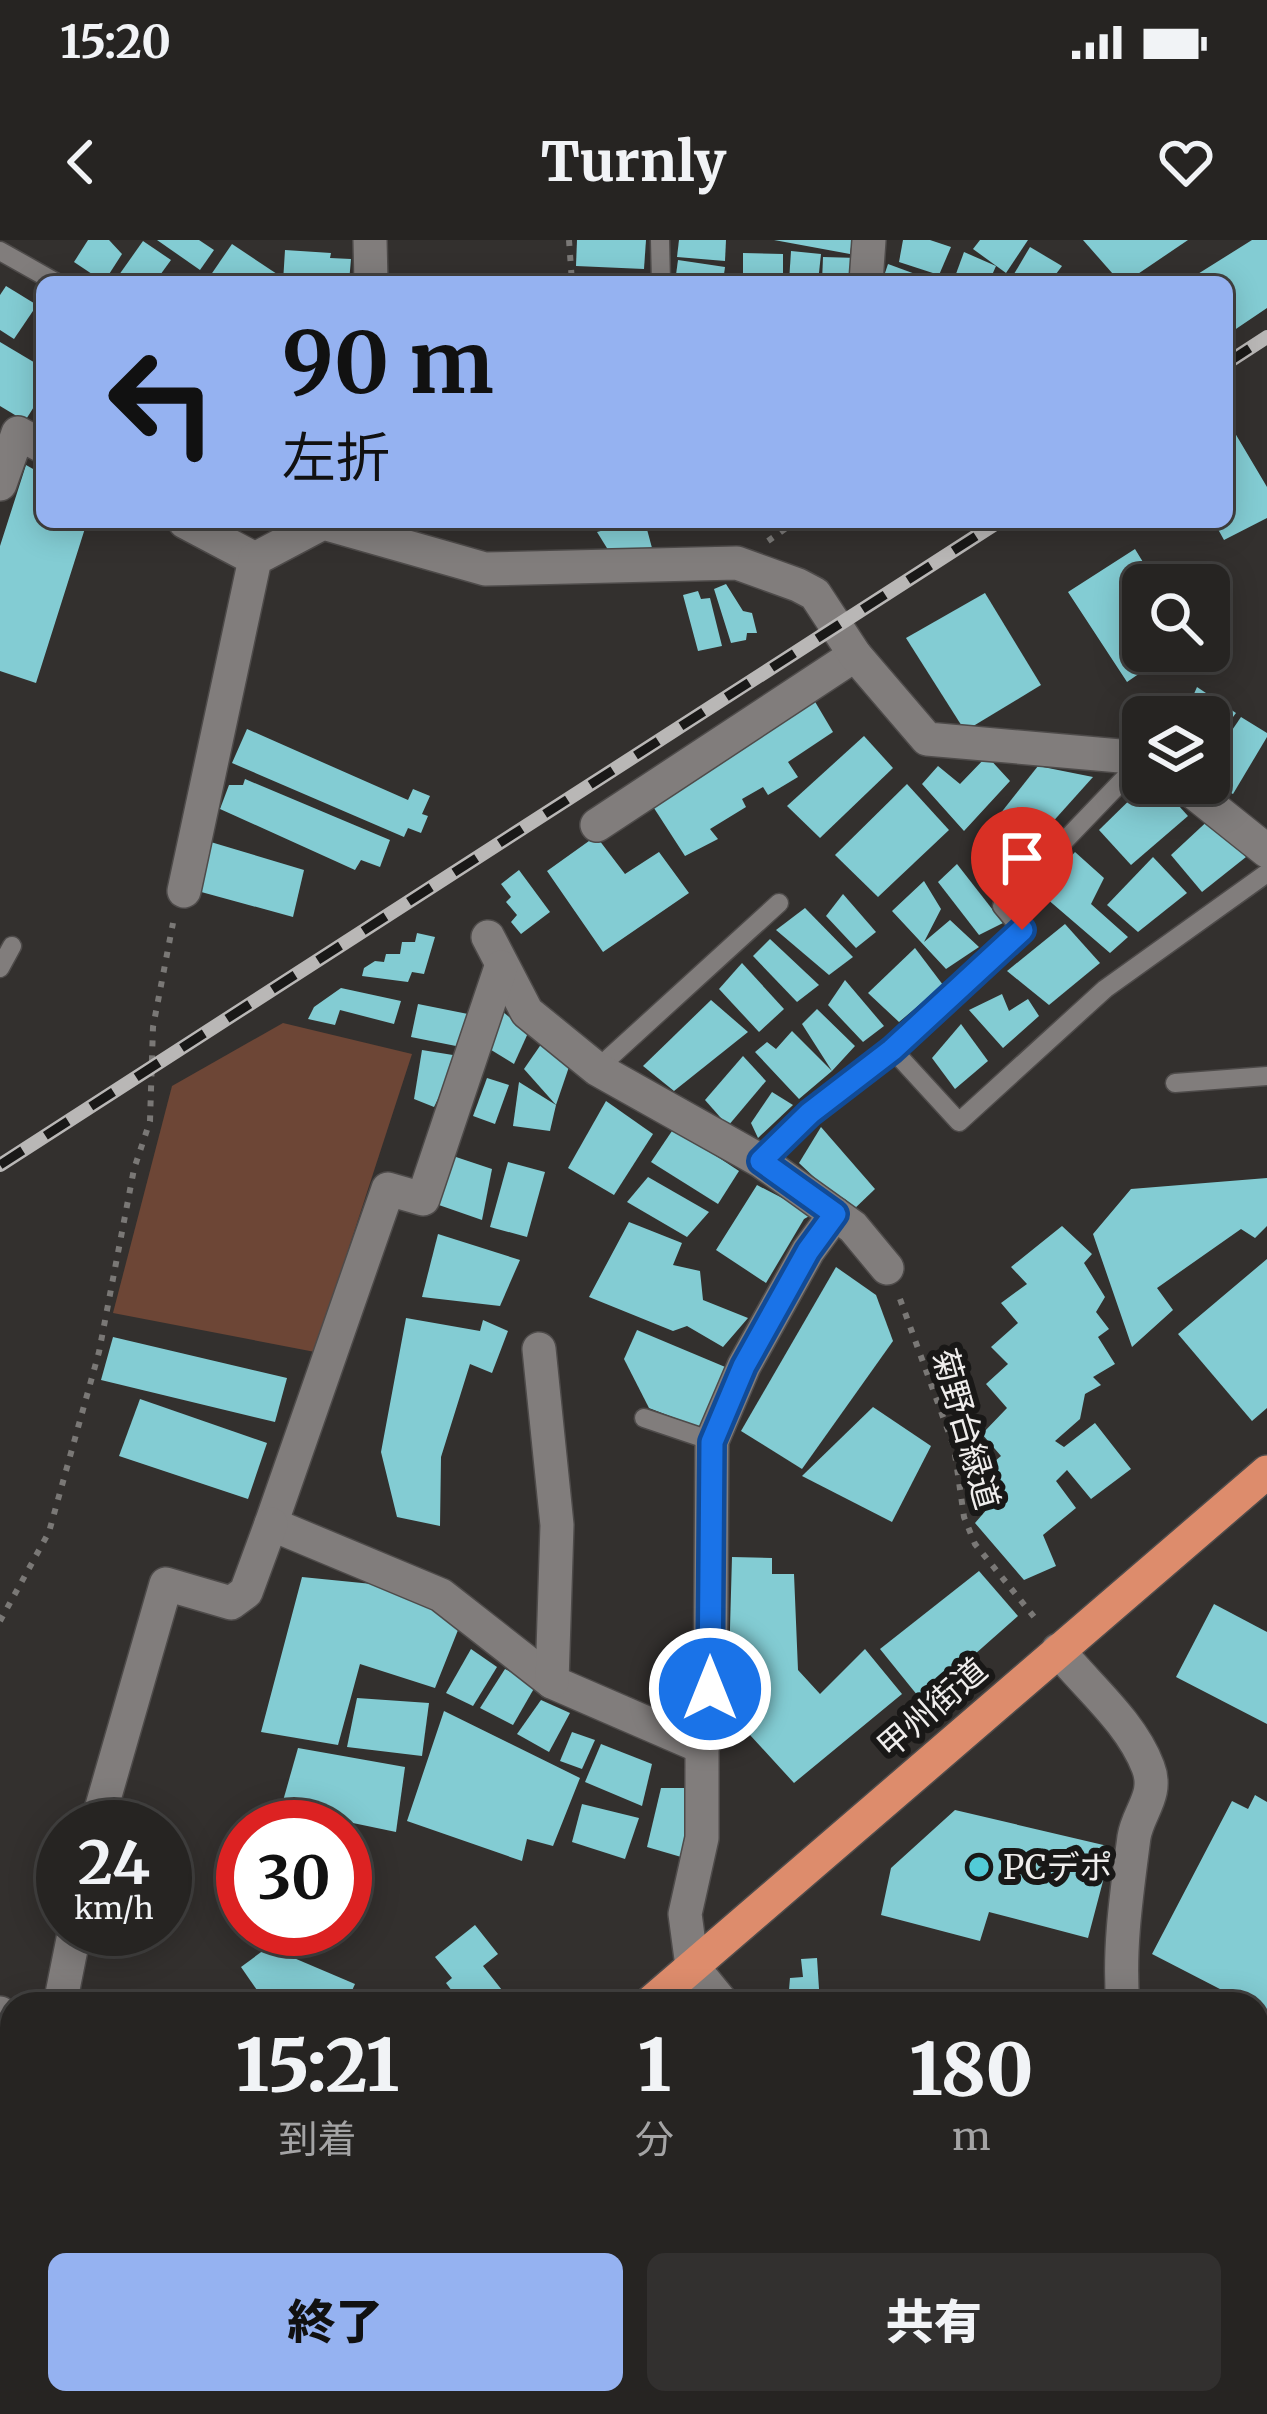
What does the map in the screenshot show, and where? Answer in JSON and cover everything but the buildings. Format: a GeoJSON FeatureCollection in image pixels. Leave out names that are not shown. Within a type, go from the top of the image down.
{"type":"FeatureCollection","features":[{"type":"Feature","properties":{"kind":"highway","name":"甲州街道"},"geometry":{"type":"LineString","coordinates":[[663,1992],[1267,1472]]}},
{"type":"Feature","properties":{"kind":"street"},"geometry":{"type":"LineString","coordinates":[[370,240],[371,276]]}},
{"type":"Feature","properties":{"kind":"street"},"geometry":{"type":"LineString","coordinates":[[866,276],[869,240]]}},
{"type":"Feature","properties":{"kind":"street"},"geometry":{"type":"LineString","coordinates":[[0,484],[20,435]]}},
{"type":"Feature","properties":{"kind":"street"},"geometry":{"type":"LineString","coordinates":[[196,528],[255,559]]}},
{"type":"Feature","properties":{"kind":"street"},"geometry":{"type":"LineString","coordinates":[[184,891],[255,559],[312,528]]}},
{"type":"Feature","properties":{"kind":"street"},"geometry":{"type":"LineString","coordinates":[[344,528],[485,569],[737,563],[815,594],[855,655],[927,740],[1122,756]]}},
{"type":"Feature","properties":{"kind":"street"},"geometry":{"type":"LineString","coordinates":[[597,825],[855,655]]}},
{"type":"Feature","properties":{"kind":"street"},"geometry":{"type":"LineString","coordinates":[[1208,804],[1267,851]]}},
{"type":"Feature","properties":{"kind":"street"},"geometry":{"type":"LineString","coordinates":[[103,1800],[166,1583],[231,1603],[246,1592],[388,1189],[422,1198],[495,952],[527,1012],[597,1070],[761,1161],[853,1227],[887,1268]]}},
{"type":"Feature","properties":{"kind":"street"},"geometry":{"type":"LineString","coordinates":[[713,1992],[692,1966],[685,1913],[702,1838],[702,1747],[710,1730],[712,1442],[744,1366],[808,1251],[835,1214]]}},
{"type":"Feature","properties":{"kind":"street"},"geometry":{"type":"LineString","coordinates":[[539,1349],[556,1525],[552,1682]]}},
{"type":"Feature","properties":{"kind":"street"},"geometry":{"type":"LineString","coordinates":[[271,1524],[441,1594],[552,1682],[702,1747]]}},
{"type":"Feature","properties":{"kind":"street"},"geometry":{"type":"LineString","coordinates":[[1058,1650],[1124,1725],[1148,1767],[1153,1790],[1135,1831],[1123,1992]]}},
{"type":"Feature","properties":{"kind":"street"},"geometry":{"type":"LineString","coordinates":[[62,1992],[70,1956]]}},
{"type":"Feature","properties":{"kind":"lane"},"geometry":{"type":"LineString","coordinates":[[660,240],[661,276]]}},
{"type":"Feature","properties":{"kind":"lane"},"geometry":{"type":"LineString","coordinates":[[0,250],[45,276]]}},
{"type":"Feature","properties":{"kind":"lane"},"geometry":{"type":"LineString","coordinates":[[761,1161],[810,1113],[892,1050],[1022,930],[1002,905],[1122,780]]}},
{"type":"Feature","properties":{"kind":"lane"},"geometry":{"type":"LineString","coordinates":[[892,1050],[959,1122],[1105,989],[1267,873]]}},
{"type":"Feature","properties":{"kind":"lane"},"geometry":{"type":"LineString","coordinates":[[597,1070],[779,903]]}},
{"type":"Feature","properties":{"kind":"lane"},"geometry":{"type":"LineString","coordinates":[[0,968],[13,946]]}},
{"type":"Feature","properties":{"kind":"lane"},"geometry":{"type":"LineString","coordinates":[[1175,1082],[1267,1076]]}},
{"type":"Feature","properties":{"kind":"lane"},"geometry":{"type":"LineString","coordinates":[[644,1418],[712,1442]]}},
{"type":"Feature","properties":{"kind":"path"},"geometry":{"type":"LineString","coordinates":[[569,240],[572,276]]}},
{"type":"Feature","properties":{"kind":"path"},"geometry":{"type":"LineString","coordinates":[[0,1621],[49,1532],[99,1352],[134,1169],[150,1121],[153,1027],[166,940],[184,891]]}},
{"type":"Feature","properties":{"kind":"path","name":"菊野台緑道"},"geometry":{"type":"LineString","coordinates":[[887,1268],[954,1447],[964,1517],[975,1544],[1058,1650]]}},
{"type":"Feature","properties":{"kind":"shaded area"},"geometry":{"type":"Polygon","coordinates":[[[283,1023],[412,1054],[315,1352],[113,1313],[172,1086],[283,1023]]]}},
{"type":"Feature","properties":{"kind":"railway"},"geometry":{"type":"LineString","coordinates":[[1233,359],[1267,337]]}},
{"type":"Feature","properties":{"kind":"railway"},"geometry":{"type":"LineString","coordinates":[[0,1165],[989,528]]}},
{"type":"Feature","properties":{"kind":"place","name":"PCデポ"},"geometry":{"type":"Point","coordinates":[979,1867]}},
{"type":"Feature","properties":{"kind":"route"},"geometry":{"type":"LineString","coordinates":[[710,1689],[712,1442],[744,1366],[808,1251],[835,1214],[761,1161],[810,1113],[892,1050],[1022,930]]}}]}
